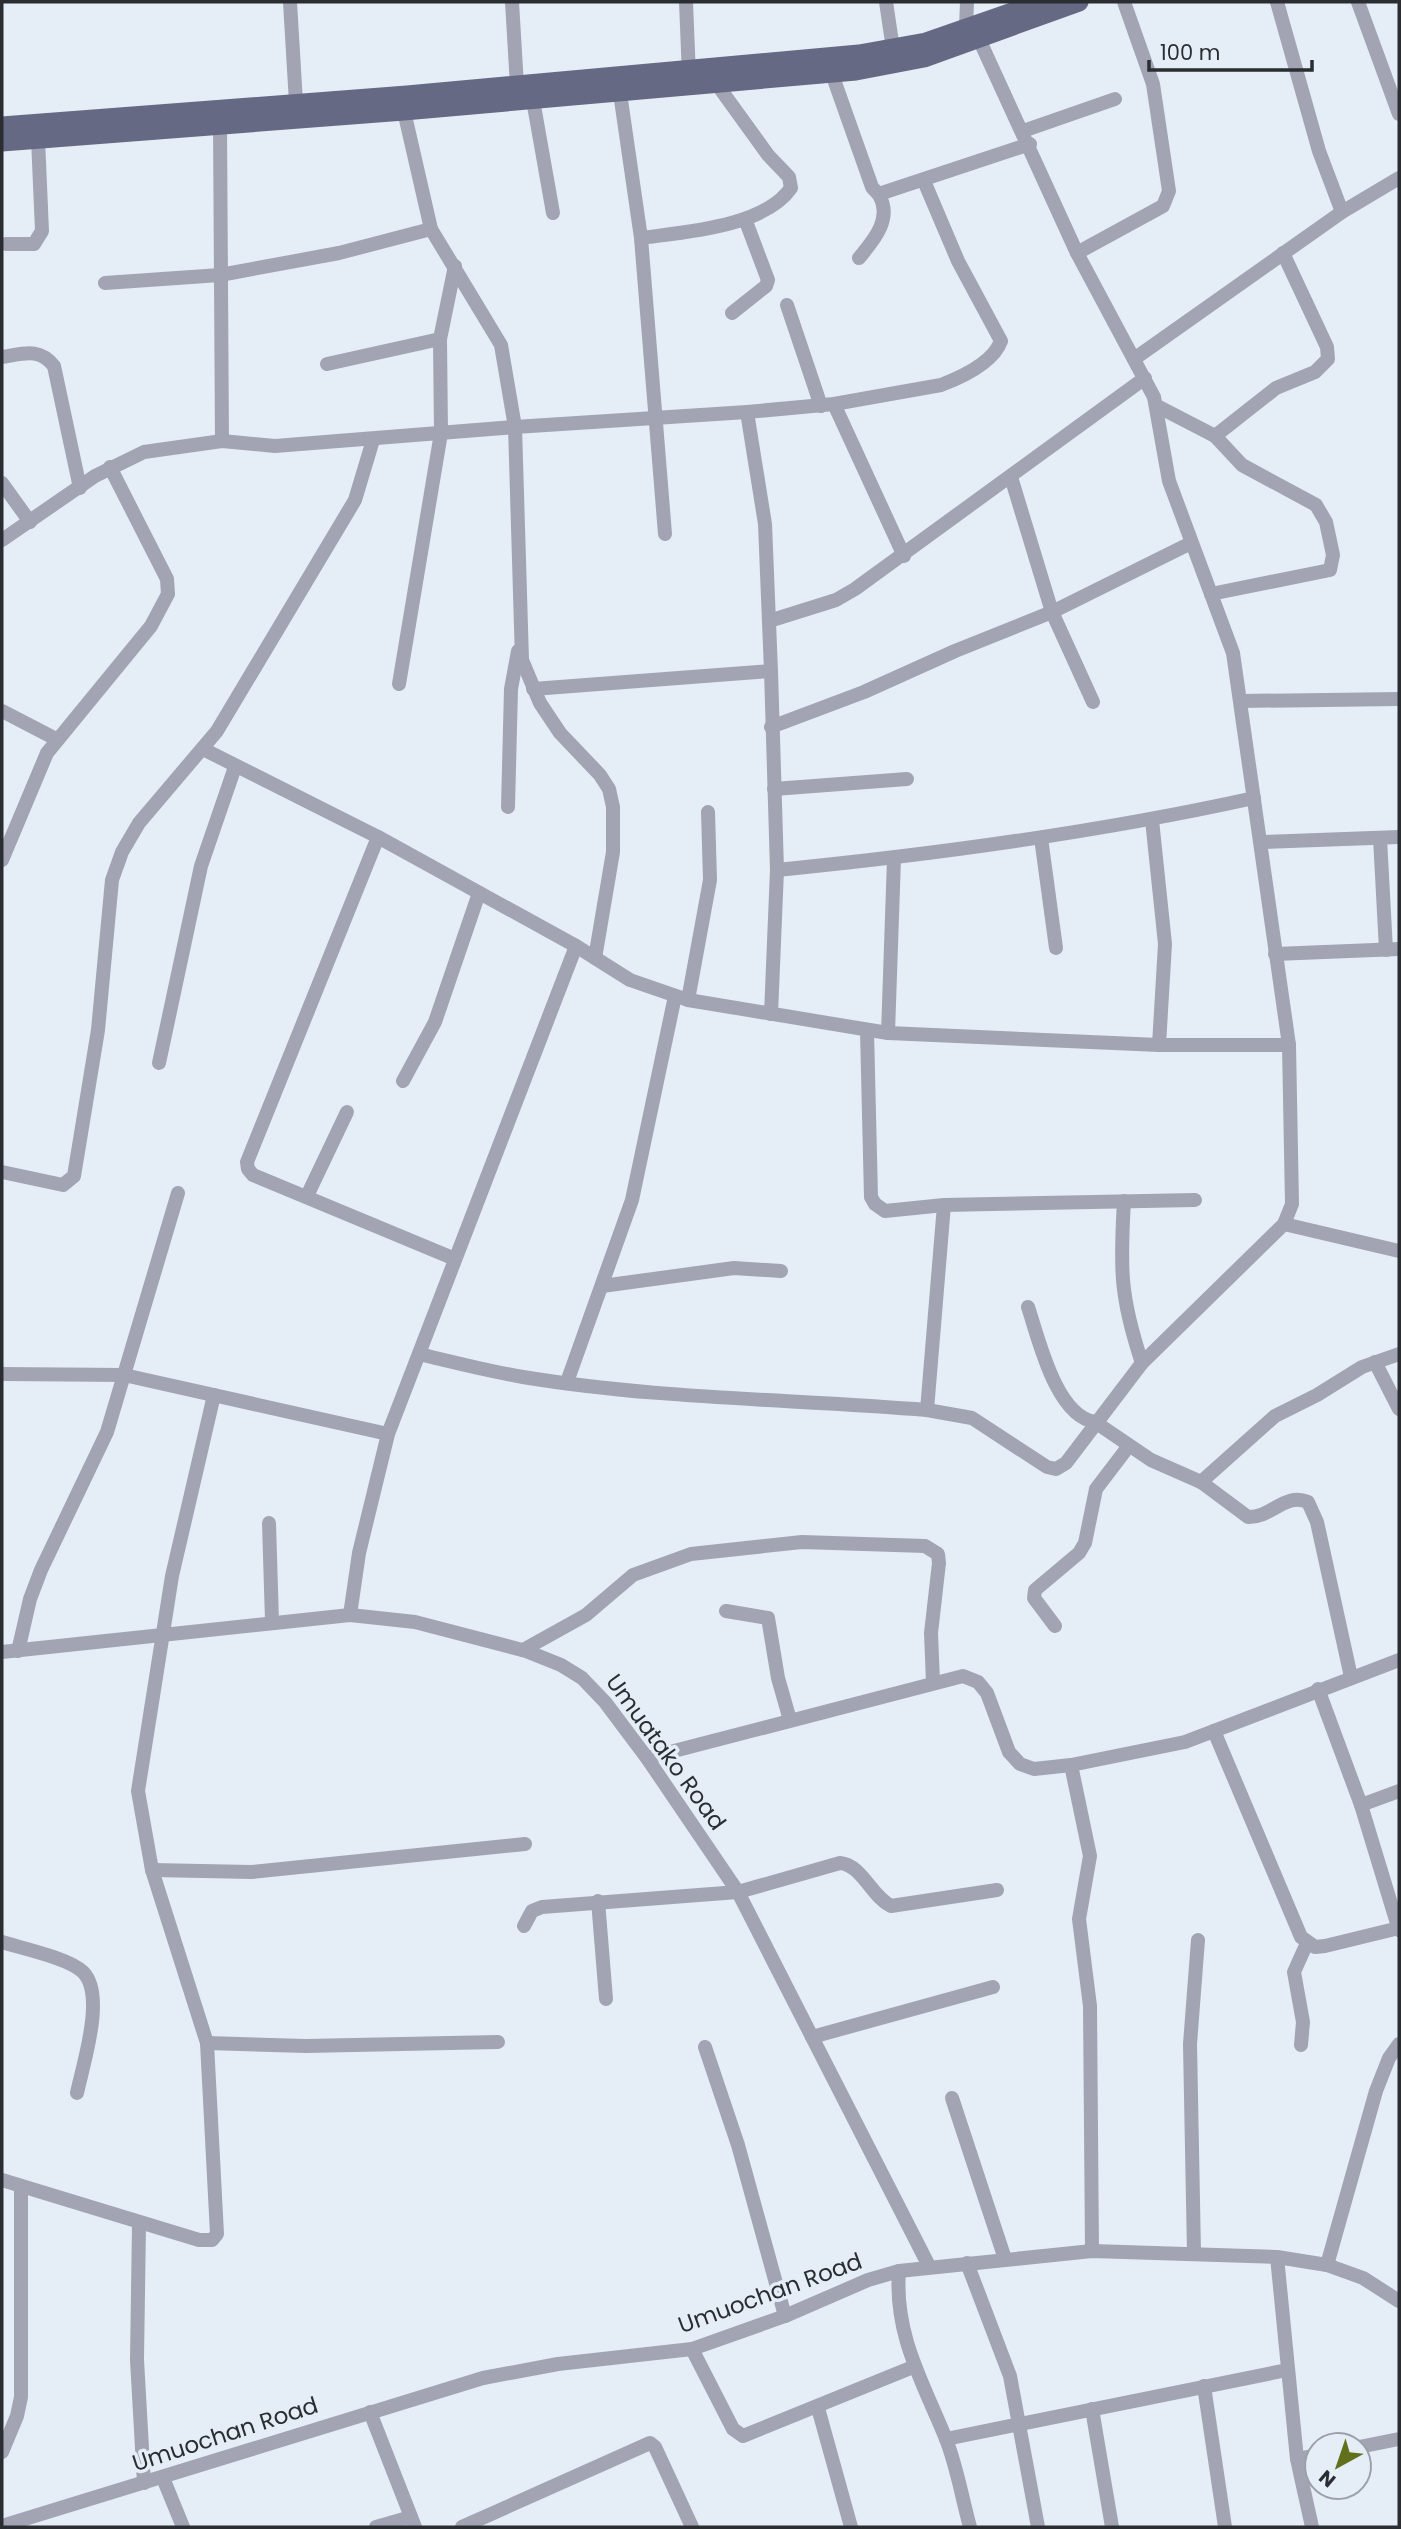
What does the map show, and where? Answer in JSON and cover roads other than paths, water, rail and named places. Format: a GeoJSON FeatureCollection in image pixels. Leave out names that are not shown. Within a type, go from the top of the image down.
{"type":"FeatureCollection","features":[{"type":"Feature","properties":{"kind":"main road"},"geometry":{"type":"LineString","coordinates":[[2,142],[620,93],[689,76],[716,83],[832,74],[925,58],[1041,2]]}},
{"type":"Feature","properties":{"kind":"main road"},"geometry":{"type":"LineString","coordinates":[[2,126],[517,86],[689,76],[893,49],[973,33],[1079,2]]}},
{"type":"Feature","properties":{"kind":"street"},"geometry":{"type":"LineString","coordinates":[[290,2],[296,103]]}},
{"type":"Feature","properties":{"kind":"street"},"geometry":{"type":"LineString","coordinates":[[512,2],[517,86]]}},
{"type":"Feature","properties":{"kind":"street"},"geometry":{"type":"LineString","coordinates":[[686,2],[689,76]]}},
{"type":"Feature","properties":{"kind":"street"},"geometry":{"type":"LineString","coordinates":[[886,2],[893,49]]}},
{"type":"Feature","properties":{"kind":"street"},"geometry":{"type":"LineString","coordinates":[[419,1353],[493,1372],[567,1382],[689,1395],[927,1410],[972,1418],[1047,1467],[1056,1469],[1066,1463],[1142,1363],[1284,1224],[1292,1204],[1289,1045],[1233,653],[1169,481],[1157,406],[1145,378],[1077,253],[1027,137],[973,33],[967,2]]}},
{"type":"Feature","properties":{"kind":"street"},"geometry":{"type":"LineString","coordinates":[[1077,253],[1163,206],[1168,200],[1153,84],[1124,2]]}},
{"type":"Feature","properties":{"kind":"street"},"geometry":{"type":"LineString","coordinates":[[1277,2],[1319,151],[1342,212]]}},
{"type":"Feature","properties":{"kind":"street"},"geometry":{"type":"LineString","coordinates":[[1358,2],[1399,114]]}},
{"type":"Feature","properties":{"kind":"street"},"geometry":{"type":"LineString","coordinates":[[832,74],[872,187],[879,194],[883,226],[859,258]]}},
{"type":"Feature","properties":{"kind":"street"},"geometry":{"type":"LineString","coordinates":[[641,237],[715,228],[745,219],[783,197],[792,183],[716,83]]}},
{"type":"Feature","properties":{"kind":"street"},"geometry":{"type":"LineString","coordinates":[[620,93],[641,237],[665,534]]}},
{"type":"Feature","properties":{"kind":"street"},"geometry":{"type":"LineString","coordinates":[[879,194],[924,181],[1115,99]]}},
{"type":"Feature","properties":{"kind":"street"},"geometry":{"type":"LineString","coordinates":[[533,100],[553,213]]}},
{"type":"Feature","properties":{"kind":"street"},"geometry":{"type":"LineString","coordinates":[[404,111],[431,229],[500,345],[515,427],[522,660],[533,689],[560,733],[600,775],[609,789],[613,807],[613,852],[595,958]]}},
{"type":"Feature","properties":{"kind":"street"},"geometry":{"type":"LineString","coordinates":[[220,124],[222,441]]}},
{"type":"Feature","properties":{"kind":"street"},"geometry":{"type":"LineString","coordinates":[[6,244],[34,244],[42,231],[38,139]]}},
{"type":"Feature","properties":{"kind":"street"},"geometry":{"type":"LineString","coordinates":[[1134,359],[1342,212],[1399,178]]}},
{"type":"Feature","properties":{"kind":"street"},"geometry":{"type":"LineString","coordinates":[[2,540],[110,467],[144,452],[222,441],[256,447],[515,427],[654,420],[827,405],[941,386],[994,355],[1001,341],[958,261],[924,181]]}},
{"type":"Feature","properties":{"kind":"street"},"geometry":{"type":"LineString","coordinates":[[732,313],[765,286],[768,280],[745,219]]}},
{"type":"Feature","properties":{"kind":"street"},"geometry":{"type":"LineString","coordinates":[[105,283],[220,275],[339,253],[431,229]]}},
{"type":"Feature","properties":{"kind":"street"},"geometry":{"type":"LineString","coordinates":[[1215,436],[1276,388],[1315,372],[1328,359],[1326,347],[1283,253]]}},
{"type":"Feature","properties":{"kind":"street"},"geometry":{"type":"LineString","coordinates":[[399,684],[441,433],[440,339],[455,267]]}},
{"type":"Feature","properties":{"kind":"street"},"geometry":{"type":"LineString","coordinates":[[787,305],[827,405],[904,556]]}},
{"type":"Feature","properties":{"kind":"street"},"geometry":{"type":"LineString","coordinates":[[327,364],[440,339]]}},
{"type":"Feature","properties":{"kind":"street"},"geometry":{"type":"LineString","coordinates":[[2,357],[34,352],[46,356],[54,366],[80,488]]}},
{"type":"Feature","properties":{"kind":"street"},"geometry":{"type":"LineString","coordinates":[[769,621],[836,600],[904,556],[1145,378]]}},
{"type":"Feature","properties":{"kind":"street"},"geometry":{"type":"LineString","coordinates":[[1157,406],[1215,436],[1242,465],[1303,496],[1322,512],[1333,555],[1330,570],[1211,594]]}},
{"type":"Feature","properties":{"kind":"street"},"geometry":{"type":"LineString","coordinates":[[747,412],[761,492],[771,671],[777,870],[771,1014]]}},
{"type":"Feature","properties":{"kind":"street"},"geometry":{"type":"LineString","coordinates":[[3,1176],[63,1185],[74,1176],[99,1030],[112,880],[122,852],[139,823],[204,749],[355,500],[373,440]]}},
{"type":"Feature","properties":{"kind":"street"},"geometry":{"type":"LineString","coordinates":[[2,860],[56,739],[96,695],[150,626],[168,594],[167,579],[110,467]]}},
{"type":"Feature","properties":{"kind":"street"},"geometry":{"type":"LineString","coordinates":[[1011,477],[1052,612],[1093,702]]}},
{"type":"Feature","properties":{"kind":"street"},"geometry":{"type":"LineString","coordinates":[[2,483],[30,522]]}},
{"type":"Feature","properties":{"kind":"street"},"geometry":{"type":"LineString","coordinates":[[771,727],[864,692],[1052,612],[1191,543]]}},
{"type":"Feature","properties":{"kind":"street"},"geometry":{"type":"LineString","coordinates":[[508,807],[511,689],[520,639]]}},
{"type":"Feature","properties":{"kind":"street"},"geometry":{"type":"LineString","coordinates":[[533,689],[771,671]]}},
{"type":"Feature","properties":{"kind":"street"},"geometry":{"type":"LineString","coordinates":[[1241,701],[1399,699]]}},
{"type":"Feature","properties":{"kind":"street"},"geometry":{"type":"LineString","coordinates":[[2,711],[56,739]]}},
{"type":"Feature","properties":{"kind":"street"},"geometry":{"type":"LineString","coordinates":[[204,749],[235,767],[378,836],[576,946],[630,980],[681,998],[888,1033],[1159,1045],[1289,1045]]}},
{"type":"Feature","properties":{"kind":"street"},"geometry":{"type":"LineString","coordinates":[[159,1063],[201,866],[235,767]]}},
{"type":"Feature","properties":{"kind":"street"},"geometry":{"type":"LineString","coordinates":[[774,789],[907,779]]}},
{"type":"Feature","properties":{"kind":"street"},"geometry":{"type":"LineString","coordinates":[[777,870],[894,859],[1041,838],[1152,820],[1254,798]]}},
{"type":"Feature","properties":{"kind":"street"},"geometry":{"type":"LineString","coordinates":[[567,1382],[632,1200],[710,880],[708,812]]}},
{"type":"Feature","properties":{"kind":"street"},"geometry":{"type":"LineString","coordinates":[[1152,820],[1165,944],[1159,1045]]}},
{"type":"Feature","properties":{"kind":"street"},"geometry":{"type":"LineString","coordinates":[[378,836],[247,1162],[247,1169],[253,1175],[455,1259]]}},
{"type":"Feature","properties":{"kind":"street"},"geometry":{"type":"LineString","coordinates":[[1262,842],[1399,837]]}},
{"type":"Feature","properties":{"kind":"street"},"geometry":{"type":"LineString","coordinates":[[1041,838],[1056,948]]}},
{"type":"Feature","properties":{"kind":"street"},"geometry":{"type":"LineString","coordinates":[[1275,954],[1393,950],[1380,838]]}},
{"type":"Feature","properties":{"kind":"street"},"geometry":{"type":"LineString","coordinates":[[888,1033],[894,859]]}},
{"type":"Feature","properties":{"kind":"street"},"geometry":{"type":"LineString","coordinates":[[403,1081],[435,1022],[479,893]]}},
{"type":"Feature","properties":{"kind":"street"},"geometry":{"type":"LineString","coordinates":[[349,1615],[359,1553],[388,1434],[576,946]]}},
{"type":"Feature","properties":{"kind":"street"},"geometry":{"type":"LineString","coordinates":[[867,1031],[871,1197],[875,1204],[885,1211],[944,1205],[1195,1200]]}},
{"type":"Feature","properties":{"kind":"street"},"geometry":{"type":"LineString","coordinates":[[307,1196],[347,1112]]}},
{"type":"Feature","properties":{"kind":"street"},"geometry":{"type":"LineString","coordinates":[[18,1651],[34,1589],[107,1432],[178,1193]]}},
{"type":"Feature","properties":{"kind":"street"},"geometry":{"type":"LineString","coordinates":[[1124,1201],[1120,1268],[1122,1297],[1142,1363]]}},
{"type":"Feature","properties":{"kind":"street"},"geometry":{"type":"LineString","coordinates":[[927,1410],[944,1205]]}},
{"type":"Feature","properties":{"kind":"street"},"geometry":{"type":"LineString","coordinates":[[1284,1224],[1399,1251]]}},
{"type":"Feature","properties":{"kind":"street"},"geometry":{"type":"LineString","coordinates":[[602,1286],[734,1268],[781,1271]]}},
{"type":"Feature","properties":{"kind":"street"},"geometry":{"type":"LineString","coordinates":[[1028,1307],[1041,1348],[1062,1396],[1084,1420],[1095,1422],[1128,1447],[1201,1482],[1248,1517],[1261,1516],[1289,1500],[1300,1499],[1315,1511],[1351,1677]]}},
{"type":"Feature","properties":{"kind":"street"},"geometry":{"type":"LineString","coordinates":[[1201,1482],[1275,1416],[1375,1362],[1399,1354]]}},
{"type":"Feature","properties":{"kind":"street"},"geometry":{"type":"LineString","coordinates":[[1375,1362],[1399,1409]]}},
{"type":"Feature","properties":{"kind":"street"},"geometry":{"type":"LineString","coordinates":[[2,1374],[124,1375],[388,1434]]}},
{"type":"Feature","properties":{"kind":"street"},"geometry":{"type":"LineString","coordinates":[[2,2180],[139,2224],[199,2240],[212,2240],[217,2234],[207,2043],[152,1870],[138,1791],[182,1531],[214,1395]]}},
{"type":"Feature","properties":{"kind":"street"},"geometry":{"type":"LineString","coordinates":[[1055,1626],[1034,1598],[1035,1590],[1079,1553],[1085,1543],[1096,1489],[1128,1447]]}},
{"type":"Feature","properties":{"kind":"street"},"geometry":{"type":"LineString","coordinates":[[269,1523],[272,1621]]}},
{"type":"Feature","properties":{"kind":"street"},"geometry":{"type":"LineString","coordinates":[[523,1650],[586,1615],[639,1572],[691,1554],[802,1542],[925,1546],[938,1554],[939,1563],[931,1633],[933,1682]]}},
{"type":"Feature","properties":{"kind":"street"},"geometry":{"type":"LineString","coordinates":[[726,1611],[768,1618],[778,1678],[790,1720]]}},
{"type":"Feature","properties":{"kind":"street","name":"Umuatako Road"},"geometry":{"type":"LineString","coordinates":[[2,1652],[272,1621],[349,1615],[415,1622],[523,1650],[561,1665],[582,1678],[605,1702],[647,1758],[738,1892],[929,2266]]}},
{"type":"Feature","properties":{"kind":"street"},"geometry":{"type":"LineString","coordinates":[[647,1758],[963,1676],[978,1682],[987,1693],[1009,1752],[1020,1764],[1034,1769],[1070,1765],[1156,1749],[1214,1731],[1399,1660]]}},
{"type":"Feature","properties":{"kind":"street"},"geometry":{"type":"LineString","coordinates":[[1214,1731],[1301,1937],[1307,1943],[1325,1946],[1399,1929],[1361,1805],[1318,1689]]}},
{"type":"Feature","properties":{"kind":"street"},"geometry":{"type":"LineString","coordinates":[[1070,1765],[1090,1856],[1079,1919],[1090,2006],[1092,2251]]}},
{"type":"Feature","properties":{"kind":"street"},"geometry":{"type":"LineString","coordinates":[[1361,1805],[1399,1791]]}},
{"type":"Feature","properties":{"kind":"street"},"geometry":{"type":"LineString","coordinates":[[152,1870],[252,1872],[525,1844]]}},
{"type":"Feature","properties":{"kind":"street"},"geometry":{"type":"LineString","coordinates":[[524,1926],[532,1911],[542,1906],[738,1892],[840,1863],[854,1868],[877,1897],[891,1906],[997,1890]]}},
{"type":"Feature","properties":{"kind":"street"},"geometry":{"type":"LineString","coordinates":[[598,1901],[606,1999]]}},
{"type":"Feature","properties":{"kind":"street"},"geometry":{"type":"LineString","coordinates":[[1194,2253],[1190,2044],[1198,1940]]}},
{"type":"Feature","properties":{"kind":"street"},"geometry":{"type":"LineString","coordinates":[[2,1942],[74,1966],[88,1980],[93,2020],[77,2092]]}},
{"type":"Feature","properties":{"kind":"street"},"geometry":{"type":"LineString","coordinates":[[1301,2045],[1303,2022],[1294,1972],[1307,1943]]}},
{"type":"Feature","properties":{"kind":"street"},"geometry":{"type":"LineString","coordinates":[[812,2037],[993,1987]]}},
{"type":"Feature","properties":{"kind":"street"},"geometry":{"type":"LineString","coordinates":[[207,2043],[306,2046],[498,2042]]}},
{"type":"Feature","properties":{"kind":"street"},"geometry":{"type":"LineString","coordinates":[[1327,2264],[1376,2091],[1389,2058],[1399,2044]]}},
{"type":"Feature","properties":{"kind":"street"},"geometry":{"type":"LineString","coordinates":[[705,2047],[738,2145],[785,2316]]}},
{"type":"Feature","properties":{"kind":"street"},"geometry":{"type":"LineString","coordinates":[[952,2098],[1005,2259]]}},
{"type":"Feature","properties":{"kind":"street"},"geometry":{"type":"LineString","coordinates":[[2,2452],[17,2416],[21,2397],[21,2188]]}},
{"type":"Feature","properties":{"kind":"street"},"geometry":{"type":"LineString","coordinates":[[139,2224],[136,2346],[144,2483]]}},
{"type":"Feature","properties":{"kind":"street","name":"Umuochan Road"},"geometry":{"type":"LineString","coordinates":[[2,2526],[370,2412],[521,2369],[692,2349],[785,2316],[868,2280],[929,2266],[1092,2251],[1277,2257],[1327,2264],[1363,2278],[1399,2301]]}},
{"type":"Feature","properties":{"kind":"street"},"geometry":{"type":"LineString","coordinates":[[1277,2257],[1297,2459],[1312,2527]]}},
{"type":"Feature","properties":{"kind":"street"},"geometry":{"type":"LineString","coordinates":[[967,2263],[1010,2376],[1038,2527]]}},
{"type":"Feature","properties":{"kind":"street"},"geometry":{"type":"LineString","coordinates":[[899,2271],[898,2305],[913,2367],[946,2439],[970,2527]]}},
{"type":"Feature","properties":{"kind":"street"},"geometry":{"type":"LineString","coordinates":[[692,2349],[737,2434],[743,2436],[818,2408],[913,2367]]}},
{"type":"Feature","properties":{"kind":"street"},"geometry":{"type":"LineString","coordinates":[[946,2439],[1287,2370]]}},
{"type":"Feature","properties":{"kind":"street"},"geometry":{"type":"LineString","coordinates":[[1204,2386],[1225,2527]]}},
{"type":"Feature","properties":{"kind":"street"},"geometry":{"type":"LineString","coordinates":[[818,2408],[851,2527]]}},
{"type":"Feature","properties":{"kind":"street"},"geometry":{"type":"LineString","coordinates":[[1092,2409],[1112,2527]]}},
{"type":"Feature","properties":{"kind":"street"},"geometry":{"type":"LineString","coordinates":[[370,2412],[413,2522],[376,2527]]}},
{"type":"Feature","properties":{"kind":"street"},"geometry":{"type":"LineString","coordinates":[[1373,2444],[1399,2438]]}},
{"type":"Feature","properties":{"kind":"street"},"geometry":{"type":"LineString","coordinates":[[462,2527],[650,2444],[655,2447],[692,2527]]}},
{"type":"Feature","properties":{"kind":"street"},"geometry":{"type":"LineString","coordinates":[[1297,2459],[1303,2458]]}},
{"type":"Feature","properties":{"kind":"street"},"geometry":{"type":"LineString","coordinates":[[163,2477],[183,2527]]}}]}
